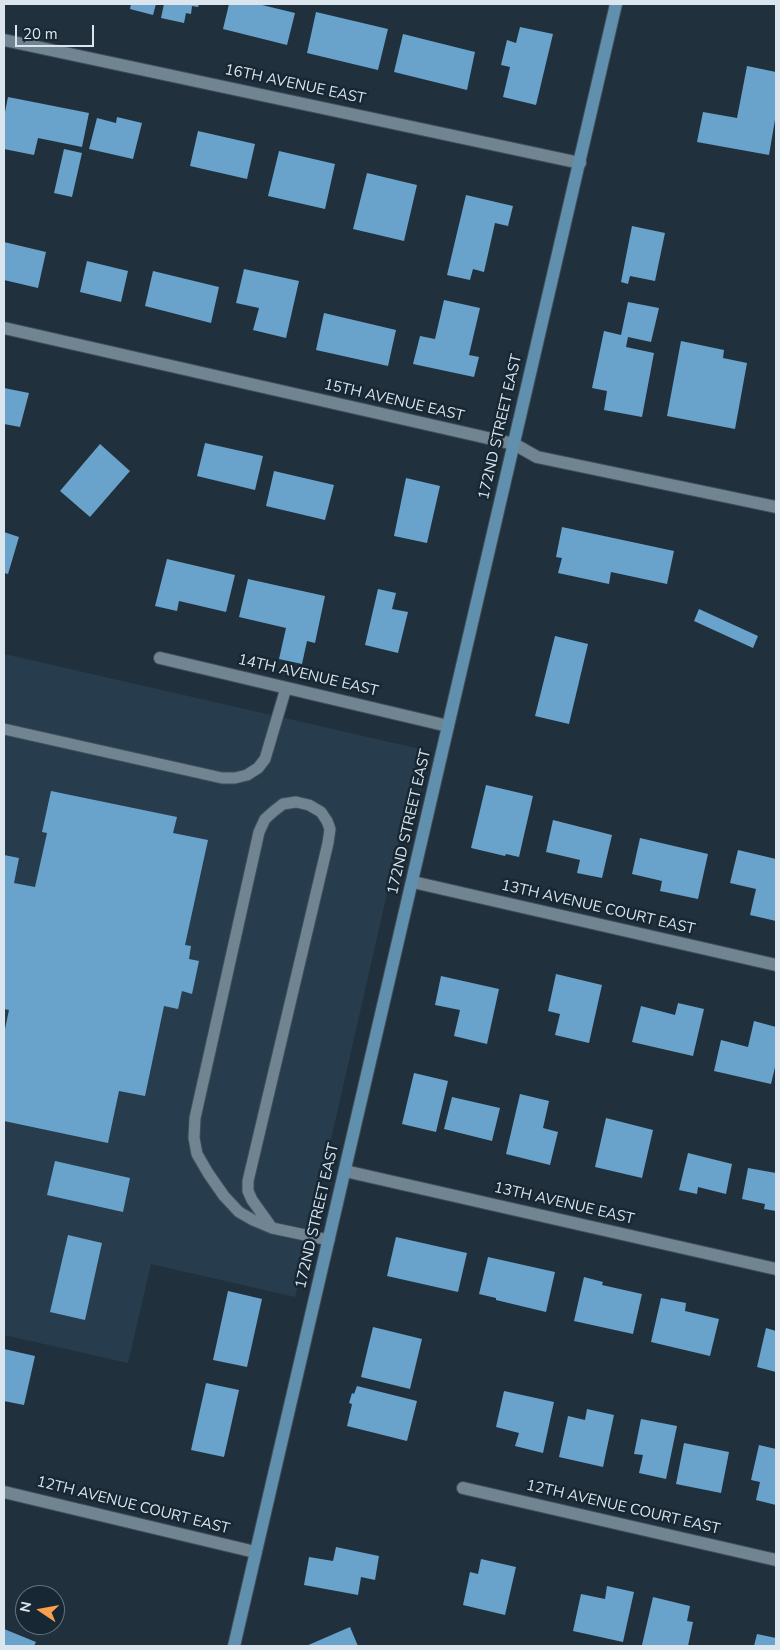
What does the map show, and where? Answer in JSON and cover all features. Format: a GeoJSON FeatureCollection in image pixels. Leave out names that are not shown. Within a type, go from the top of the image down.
{"type":"FeatureCollection","features":[{"type":"Feature","properties":{"kind":"street","name":"172ND STREET EAST"},"geometry":{"type":"LineString","coordinates":[[234,1646],[254,1552],[284,1436],[346,1171],[616,4]]}},
{"type":"Feature","properties":{"kind":"street","name":"16TH AVENUE EAST"},"geometry":{"type":"LineString","coordinates":[[4,40],[580,163]]}},
{"type":"Feature","properties":{"kind":"street","name":"15TH AVENUE EAST"},"geometry":{"type":"LineString","coordinates":[[4,328],[514,444],[537,457],[776,507]]}},
{"type":"Feature","properties":{"kind":"street","name":"14TH AVENUE EAST"},"geometry":{"type":"LineString","coordinates":[[160,658],[448,726]]}},
{"type":"Feature","properties":{"kind":"street","name":"13TH AVENUE COURT EAST"},"geometry":{"type":"LineString","coordinates":[[413,882],[776,965]]}},
{"type":"Feature","properties":{"kind":"street","name":"13TH AVENUE EAST"},"geometry":{"type":"LineString","coordinates":[[346,1171],[776,1269]]}},
{"type":"Feature","properties":{"kind":"street","name":"12TH AVENUE COURT EAST"},"geometry":{"type":"LineString","coordinates":[[463,1488],[776,1560]]}},
{"type":"Feature","properties":{"kind":"street","name":"12TH AVENUE COURT EAST"},"geometry":{"type":"LineString","coordinates":[[4,1492],[254,1552]]}},
{"type":"Feature","properties":{"kind":"lane"},"geometry":{"type":"LineString","coordinates":[[4,729],[222,778],[235,778],[247,775],[258,768],[265,759],[286,688]]}},
{"type":"Feature","properties":{"kind":"lane"},"geometry":{"type":"LineString","coordinates":[[272,1228],[252,1200],[248,1190],[248,1181],[330,829],[321,812],[309,805],[296,802],[283,804],[274,811],[265,819],[259,832],[195,1118],[194,1138],[197,1154],[224,1196],[239,1212],[272,1228],[329,1240]]}},
{"type":"Feature","properties":{"kind":"shaded area"},"geometry":{"type":"Polygon","coordinates":[[[4,654],[420,749],[295,1297],[151,1264],[128,1363],[4,1335],[4,654]]]}},
{"type":"Feature","properties":{"kind":"building"},"geometry":{"type":"Polygon","coordinates":[[[131,4],[156,4],[153,15],[130,9],[131,4]]]}},
{"type":"Feature","properties":{"kind":"building"},"geometry":{"type":"Polygon","coordinates":[[[164,4],[199,4],[198,7],[192,6],[191,14],[186,13],[184,23],[161,18],[164,4]]]}},
{"type":"Feature","properties":{"kind":"building"},"geometry":{"type":"Polygon","coordinates":[[[229,4],[258,4],[295,13],[287,45],[223,29],[229,4]]]}},
{"type":"Feature","properties":{"kind":"building"},"geometry":{"type":"Polygon","coordinates":[[[316,12],[388,29],[378,70],[307,53],[316,12]]]}},
{"type":"Feature","properties":{"kind":"building"},"geometry":{"type":"Polygon","coordinates":[[[520,27],[553,34],[536,105],[503,97],[510,67],[501,65],[507,40],[516,43],[520,27]]]}},
{"type":"Feature","properties":{"kind":"building"},"geometry":{"type":"Polygon","coordinates":[[[403,34],[475,52],[467,90],[394,72],[403,34]]]}},
{"type":"Feature","properties":{"kind":"building"},"geometry":{"type":"Polygon","coordinates":[[[747,66],[776,72],[776,114],[769,155],[697,142],[703,112],[737,118],[747,66]]]}},
{"type":"Feature","properties":{"kind":"building"},"geometry":{"type":"Polygon","coordinates":[[[8,97],[89,113],[82,147],[38,138],[34,155],[4,149],[4,117],[8,97]]]}},
{"type":"Feature","properties":{"kind":"building"},"geometry":{"type":"Polygon","coordinates":[[[117,117],[142,123],[133,159],[89,149],[97,118],[116,123],[117,117]]]}},
{"type":"Feature","properties":{"kind":"building"},"geometry":{"type":"Polygon","coordinates":[[[198,131],[255,144],[247,179],[190,166],[198,131]]]}},
{"type":"Feature","properties":{"kind":"building"},"geometry":{"type":"Polygon","coordinates":[[[64,149],[82,153],[72,197],[54,193],[64,149]]]}},
{"type":"Feature","properties":{"kind":"building"},"geometry":{"type":"Polygon","coordinates":[[[279,151],[335,164],[325,209],[268,196],[279,151]]]}},
{"type":"Feature","properties":{"kind":"building"},"geometry":{"type":"Polygon","coordinates":[[[367,173],[417,185],[404,241],[353,229],[367,173]]]}},
{"type":"Feature","properties":{"kind":"building"},"geometry":{"type":"Polygon","coordinates":[[[466,195],[513,206],[508,226],[495,223],[484,272],[473,269],[470,280],[447,275],[466,195]]]}},
{"type":"Feature","properties":{"kind":"building"},"geometry":{"type":"Polygon","coordinates":[[[632,226],[665,233],[655,281],[630,276],[628,284],[621,282],[632,226]]]}},
{"type":"Feature","properties":{"kind":"building"},"geometry":{"type":"Polygon","coordinates":[[[4,242],[46,252],[38,288],[4,280],[4,242]]]}},
{"type":"Feature","properties":{"kind":"building"},"geometry":{"type":"Polygon","coordinates":[[[87,261],[128,271],[121,302],[80,292],[87,261]]]}},
{"type":"Feature","properties":{"kind":"building"},"geometry":{"type":"Polygon","coordinates":[[[244,269],[299,281],[286,338],[253,330],[259,308],[236,303],[244,269]]]}},
{"type":"Feature","properties":{"kind":"building"},"geometry":{"type":"Polygon","coordinates":[[[153,271],[219,287],[211,323],[145,306],[153,271]]]}},
{"type":"Feature","properties":{"kind":"building"},"geometry":{"type":"Polygon","coordinates":[[[444,300],[480,308],[469,355],[479,357],[474,377],[413,364],[420,336],[435,339],[444,300]]]}},
{"type":"Feature","properties":{"kind":"building"},"geometry":{"type":"Polygon","coordinates":[[[628,302],[659,308],[651,342],[628,337],[626,347],[654,353],[642,417],[604,410],[607,391],[592,388],[604,331],[621,335],[628,302]]]}},
{"type":"Feature","properties":{"kind":"building"},"geometry":{"type":"Polygon","coordinates":[[[324,313],[396,330],[388,366],[316,350],[324,313]]]}},
{"type":"Feature","properties":{"kind":"building"},"geometry":{"type":"Polygon","coordinates":[[[681,341],[724,350],[723,358],[747,363],[735,429],[667,416],[681,341]]]}},
{"type":"Feature","properties":{"kind":"building"},"geometry":{"type":"Polygon","coordinates":[[[4,388],[29,393],[20,427],[4,424],[4,388]]]}},
{"type":"Feature","properties":{"kind":"building"},"geometry":{"type":"Polygon","coordinates":[[[205,443],[263,456],[255,490],[197,476],[205,443]]]}},
{"type":"Feature","properties":{"kind":"building"},"geometry":{"type":"Polygon","coordinates":[[[100,444],[130,471],[90,517],[60,491],[100,444]]]}},
{"type":"Feature","properties":{"kind":"building"},"geometry":{"type":"Polygon","coordinates":[[[274,471],[334,485],[325,520],[266,506],[274,471]]]}},
{"type":"Feature","properties":{"kind":"building"},"geometry":{"type":"Polygon","coordinates":[[[406,478],[440,486],[427,543],[394,536],[406,478]]]}},
{"type":"Feature","properties":{"kind":"building"},"geometry":{"type":"Polygon","coordinates":[[[562,527],[674,551],[667,584],[611,572],[609,584],[558,573],[562,558],[556,557],[562,527]]]}},
{"type":"Feature","properties":{"kind":"building"},"geometry":{"type":"Polygon","coordinates":[[[4,532],[19,537],[8,574],[4,573],[4,532]]]}},
{"type":"Feature","properties":{"kind":"building"},"geometry":{"type":"Polygon","coordinates":[[[167,559],[235,575],[226,612],[179,601],[177,611],[155,606],[167,559]]]}},
{"type":"Feature","properties":{"kind":"building"},"geometry":{"type":"Polygon","coordinates":[[[248,579],[325,596],[315,643],[307,641],[302,664],[279,659],[286,628],[239,617],[248,579]]]}},
{"type":"Feature","properties":{"kind":"building"},"geometry":{"type":"Polygon","coordinates":[[[378,589],[396,593],[392,609],[408,612],[398,653],[365,645],[378,589]]]}},
{"type":"Feature","properties":{"kind":"building"},"geometry":{"type":"Polygon","coordinates":[[[699,609],[758,636],[753,648],[694,621],[699,609]]]}},
{"type":"Feature","properties":{"kind":"building"},"geometry":{"type":"Polygon","coordinates":[[[555,636],[588,644],[569,724],[535,716],[555,636]]]}},
{"type":"Feature","properties":{"kind":"building"},"geometry":{"type":"Polygon","coordinates":[[[486,785],[533,796],[519,857],[506,854],[505,856],[471,848],[486,785]]]}},
{"type":"Feature","properties":{"kind":"building"},"geometry":{"type":"Polygon","coordinates":[[[51,791],[177,817],[173,833],[208,840],[185,945],[191,946],[189,959],[199,961],[192,994],[182,991],[178,1009],[164,1006],[145,1096],[119,1091],[108,1143],[4,1121],[4,1034],[9,1010],[4,1009],[4,855],[19,858],[14,883],[35,887],[47,833],[42,832],[51,791]]]}},
{"type":"Feature","properties":{"kind":"building"},"geometry":{"type":"Polygon","coordinates":[[[553,820],[612,835],[602,878],[577,873],[580,860],[546,852],[553,820]]]}},
{"type":"Feature","properties":{"kind":"building"},"geometry":{"type":"Polygon","coordinates":[[[640,838],[708,854],[698,899],[660,891],[662,881],[632,874],[640,838]]]}},
{"type":"Feature","properties":{"kind":"building"},"geometry":{"type":"Polygon","coordinates":[[[738,850],[776,859],[776,921],[750,915],[756,889],[730,883],[738,850]]]}},
{"type":"Feature","properties":{"kind":"building"},"geometry":{"type":"Polygon","coordinates":[[[556,974],[602,985],[589,1043],[555,1035],[560,1014],[548,1011],[556,974]]]}},
{"type":"Feature","properties":{"kind":"building"},"geometry":{"type":"Polygon","coordinates":[[[441,976],[499,989],[487,1044],[454,1036],[460,1010],[435,1005],[441,976]]]}},
{"type":"Feature","properties":{"kind":"building"},"geometry":{"type":"Polygon","coordinates":[[[678,1003],[704,1009],[693,1056],[632,1042],[641,1006],[675,1015],[678,1003]]]}},
{"type":"Feature","properties":{"kind":"building"},"geometry":{"type":"Polygon","coordinates":[[[754,1021],[776,1027],[776,1063],[771,1084],[714,1071],[721,1040],[748,1047],[754,1021]]]}},
{"type":"Feature","properties":{"kind":"building"},"geometry":{"type":"Polygon","coordinates":[[[414,1073],[448,1081],[436,1132],[402,1124],[414,1073]]]}},
{"type":"Feature","properties":{"kind":"building"},"geometry":{"type":"Polygon","coordinates":[[[520,1094],[549,1101],[543,1128],[558,1132],[550,1165],[506,1154],[520,1094]]]}},
{"type":"Feature","properties":{"kind":"building"},"geometry":{"type":"Polygon","coordinates":[[[452,1097],[500,1108],[492,1141],[444,1129],[452,1097]]]}},
{"type":"Feature","properties":{"kind":"building"},"geometry":{"type":"Polygon","coordinates":[[[606,1118],[653,1130],[642,1178],[595,1167],[606,1118]]]}},
{"type":"Feature","properties":{"kind":"building"},"geometry":{"type":"Polygon","coordinates":[[[688,1153],[732,1164],[726,1194],[698,1187],[697,1194],[679,1190],[688,1153]]]}},
{"type":"Feature","properties":{"kind":"building"},"geometry":{"type":"Polygon","coordinates":[[[55,1161],[130,1178],[123,1212],[47,1195],[55,1161]]]}},
{"type":"Feature","properties":{"kind":"building"},"geometry":{"type":"Polygon","coordinates":[[[748,1168],[776,1173],[776,1211],[764,1209],[765,1204],[742,1199],[748,1168]]]}},
{"type":"Feature","properties":{"kind":"building"},"geometry":{"type":"Polygon","coordinates":[[[68,1235],[102,1243],[85,1320],[50,1312],[68,1235]]]}},
{"type":"Feature","properties":{"kind":"building"},"geometry":{"type":"Polygon","coordinates":[[[396,1237],[467,1253],[458,1292],[387,1276],[396,1237]]]}},
{"type":"Feature","properties":{"kind":"building"},"geometry":{"type":"Polygon","coordinates":[[[488,1257],[555,1272],[546,1312],[479,1294],[488,1257]]]}},
{"type":"Feature","properties":{"kind":"building"},"geometry":{"type":"Polygon","coordinates":[[[584,1277],[603,1282],[602,1285],[642,1294],[633,1334],[574,1321],[584,1277]]]}},
{"type":"Feature","properties":{"kind":"building"},"geometry":{"type":"Polygon","coordinates":[[[228,1291],[262,1299],[247,1367],[213,1360],[228,1291]]]}},
{"type":"Feature","properties":{"kind":"building"},"geometry":{"type":"Polygon","coordinates":[[[661,1298],[686,1303],[685,1311],[719,1319],[710,1356],[651,1342],[661,1298]]]}},
{"type":"Feature","properties":{"kind":"building"},"geometry":{"type":"Polygon","coordinates":[[[373,1327],[422,1339],[410,1389],[361,1377],[373,1327]]]}},
{"type":"Feature","properties":{"kind":"building"},"geometry":{"type":"Polygon","coordinates":[[[766,1328],[776,1331],[776,1372],[757,1367],[766,1328]]]}},
{"type":"Feature","properties":{"kind":"building"},"geometry":{"type":"Polygon","coordinates":[[[4,1349],[35,1356],[24,1405],[4,1401],[4,1349]]]}},
{"type":"Feature","properties":{"kind":"building"},"geometry":{"type":"Polygon","coordinates":[[[206,1383],[239,1390],[224,1457],[191,1450],[206,1383]]]}},
{"type":"Feature","properties":{"kind":"building"},"geometry":{"type":"Polygon","coordinates":[[[357,1386],[417,1401],[407,1441],[347,1426],[352,1404],[349,1403],[352,1393],[354,1394],[357,1386]]]}},
{"type":"Feature","properties":{"kind":"building"},"geometry":{"type":"Polygon","coordinates":[[[504,1391],[554,1402],[543,1453],[515,1446],[519,1433],[496,1427],[504,1391]]]}},
{"type":"Feature","properties":{"kind":"building"},"geometry":{"type":"Polygon","coordinates":[[[587,1409],[614,1415],[603,1467],[559,1457],[568,1416],[585,1420],[587,1409]]]}},
{"type":"Feature","properties":{"kind":"building"},"geometry":{"type":"Polygon","coordinates":[[[641,1419],[677,1426],[666,1479],[639,1473],[643,1455],[634,1454],[641,1419]]]}},
{"type":"Feature","properties":{"kind":"building"},"geometry":{"type":"Polygon","coordinates":[[[684,1443],[729,1452],[721,1493],[676,1484],[684,1443]]]}},
{"type":"Feature","properties":{"kind":"building"},"geometry":{"type":"Polygon","coordinates":[[[759,1445],[776,1449],[776,1505],[756,1500],[760,1482],[751,1480],[759,1445]]]}},
{"type":"Feature","properties":{"kind":"building"},"geometry":{"type":"Polygon","coordinates":[[[336,1547],[379,1556],[375,1580],[361,1577],[358,1595],[304,1585],[309,1557],[333,1561],[336,1547]]]}},
{"type":"Feature","properties":{"kind":"building"},"geometry":{"type":"Polygon","coordinates":[[[481,1559],[516,1567],[505,1615],[463,1605],[470,1572],[478,1574],[481,1559]]]}},
{"type":"Feature","properties":{"kind":"building"},"geometry":{"type":"Polygon","coordinates":[[[607,1586],[634,1592],[623,1642],[573,1631],[581,1594],[605,1599],[607,1586]]]}},
{"type":"Feature","properties":{"kind":"building"},"geometry":{"type":"Polygon","coordinates":[[[653,1597],[690,1606],[687,1621],[693,1622],[688,1646],[642,1645],[653,1597]]]}},
{"type":"Feature","properties":{"kind":"building"},"geometry":{"type":"Polygon","coordinates":[[[350,1627],[358,1646],[306,1646],[350,1627]]]}},
{"type":"Feature","properties":{"kind":"building"},"geometry":{"type":"Polygon","coordinates":[[[4,1629],[36,1642],[34,1646],[4,1646],[4,1629]]]}},
{"type":"Feature","properties":{"kind":"building"},"geometry":{"type":"Polygon","coordinates":[[[757,1634],[776,1638],[776,1646],[754,1646],[757,1634]]]}}]}
